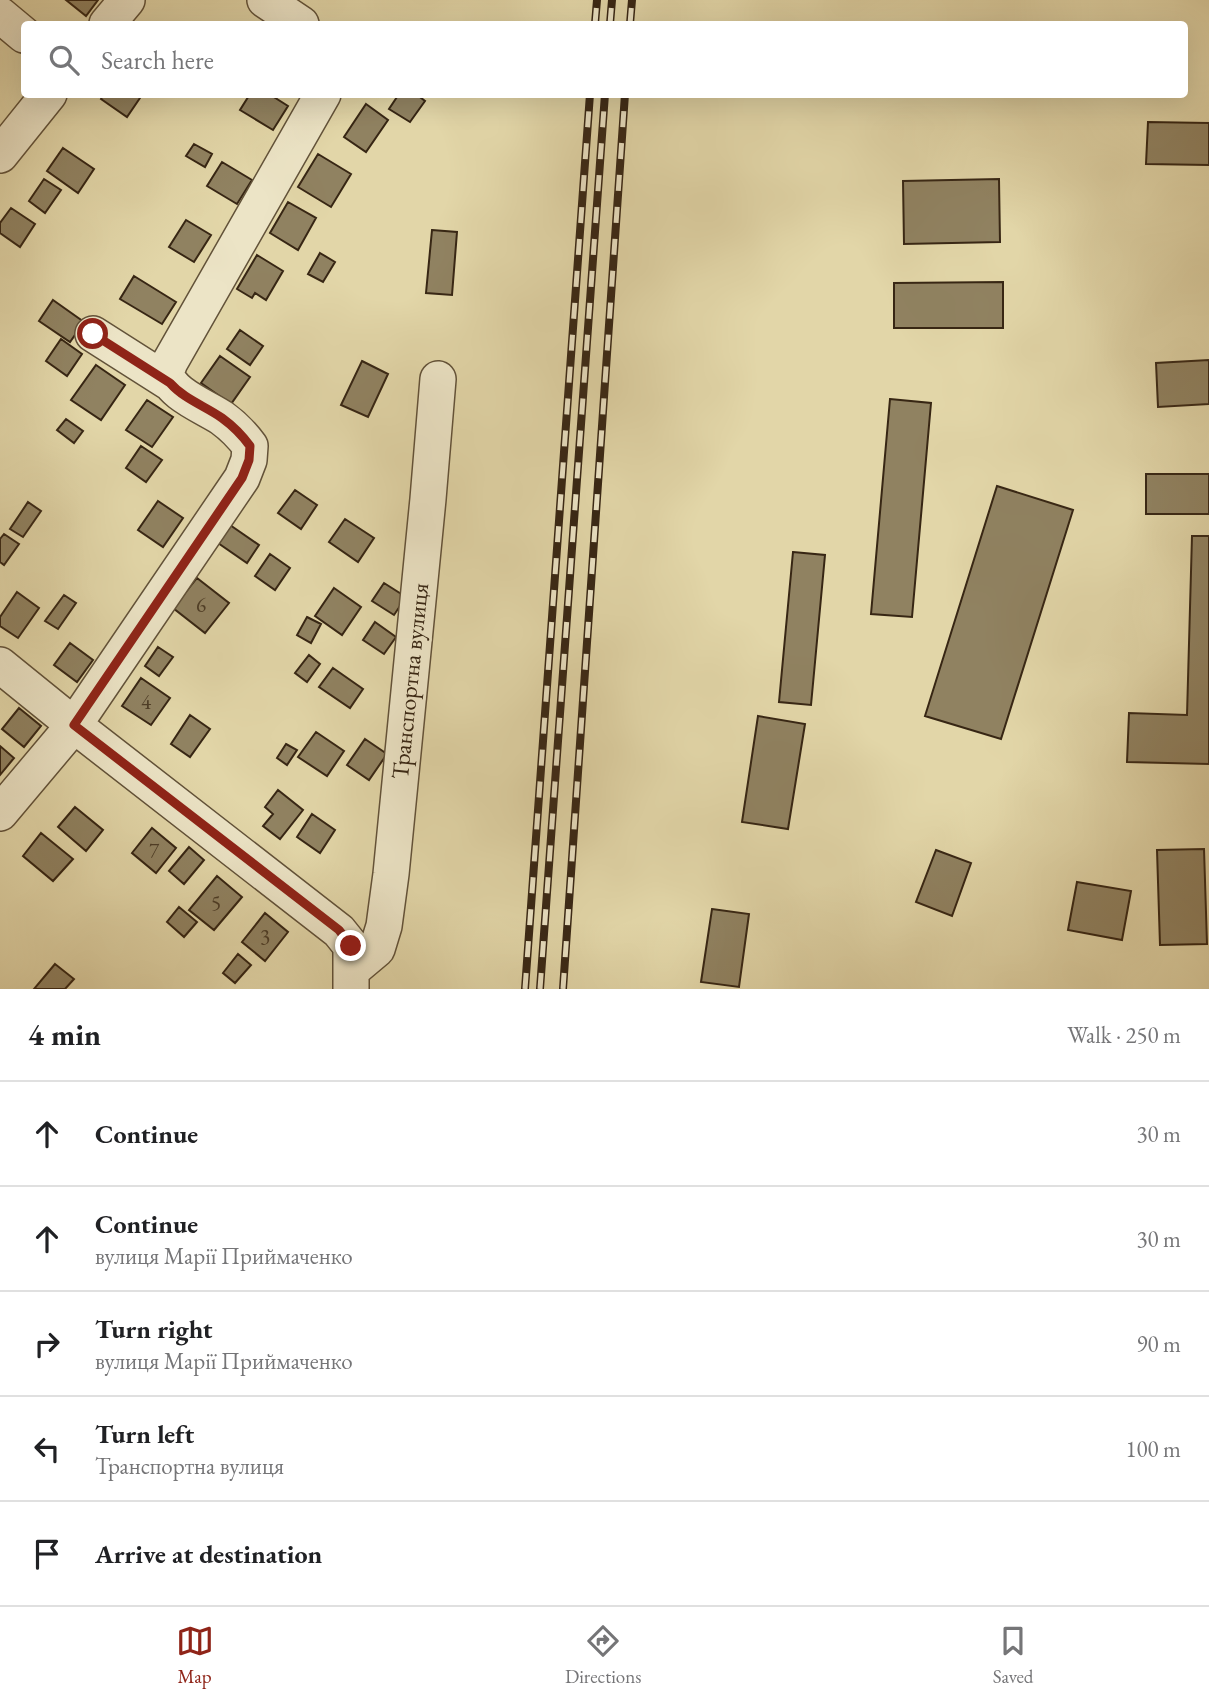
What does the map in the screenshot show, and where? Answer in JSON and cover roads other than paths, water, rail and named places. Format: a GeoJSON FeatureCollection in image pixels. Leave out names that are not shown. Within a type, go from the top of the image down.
{"type":"FeatureCollection","features":[{"type":"Feature","properties":{"kind":"street"},"geometry":{"type":"LineString","coordinates":[[110,21],[127,0]]}},
{"type":"Feature","properties":{"kind":"street"},"geometry":{"type":"LineString","coordinates":[[265,0],[296,21]]}},
{"type":"Feature","properties":{"kind":"street"},"geometry":{"type":"LineString","coordinates":[[0,15],[21,32]]}},
{"type":"Feature","properties":{"kind":"street"},"geometry":{"type":"LineString","coordinates":[[0,155],[46,98]]}},
{"type":"Feature","properties":{"kind":"street"},"geometry":{"type":"LineString","coordinates":[[170,383],[166,373],[170,362],[321,98]]}},
{"type":"Feature","properties":{"kind":"street"},"geometry":{"type":"LineString","coordinates":[[0,813],[74,725],[242,478],[249,460],[250,446],[221,417],[93,334]]}},
{"type":"Feature","properties":{"kind":"street","name":"Транспортна вулиця"},"geometry":{"type":"LineString","coordinates":[[352,979],[377,949],[384,926],[438,379]]}},
{"type":"Feature","properties":{"kind":"street","name":"Транспортна вулиця"},"geometry":{"type":"LineString","coordinates":[[0,665],[339,930],[351,946],[352,979]]}},
{"type":"Feature","properties":{"kind":"railway"},"geometry":{"type":"LineString","coordinates":[[595,21],[597,0]]}},
{"type":"Feature","properties":{"kind":"railway"},"geometry":{"type":"LineString","coordinates":[[610,21],[612,0]]}},
{"type":"Feature","properties":{"kind":"railway"},"geometry":{"type":"LineString","coordinates":[[630,21],[632,0]]}},
{"type":"Feature","properties":{"kind":"railway"},"geometry":{"type":"LineString","coordinates":[[525,989],[590,98]]}},
{"type":"Feature","properties":{"kind":"railway"},"geometry":{"type":"LineString","coordinates":[[540,989],[605,98]]}},
{"type":"Feature","properties":{"kind":"railway"},"geometry":{"type":"LineString","coordinates":[[563,989],[625,98]]}}]}
